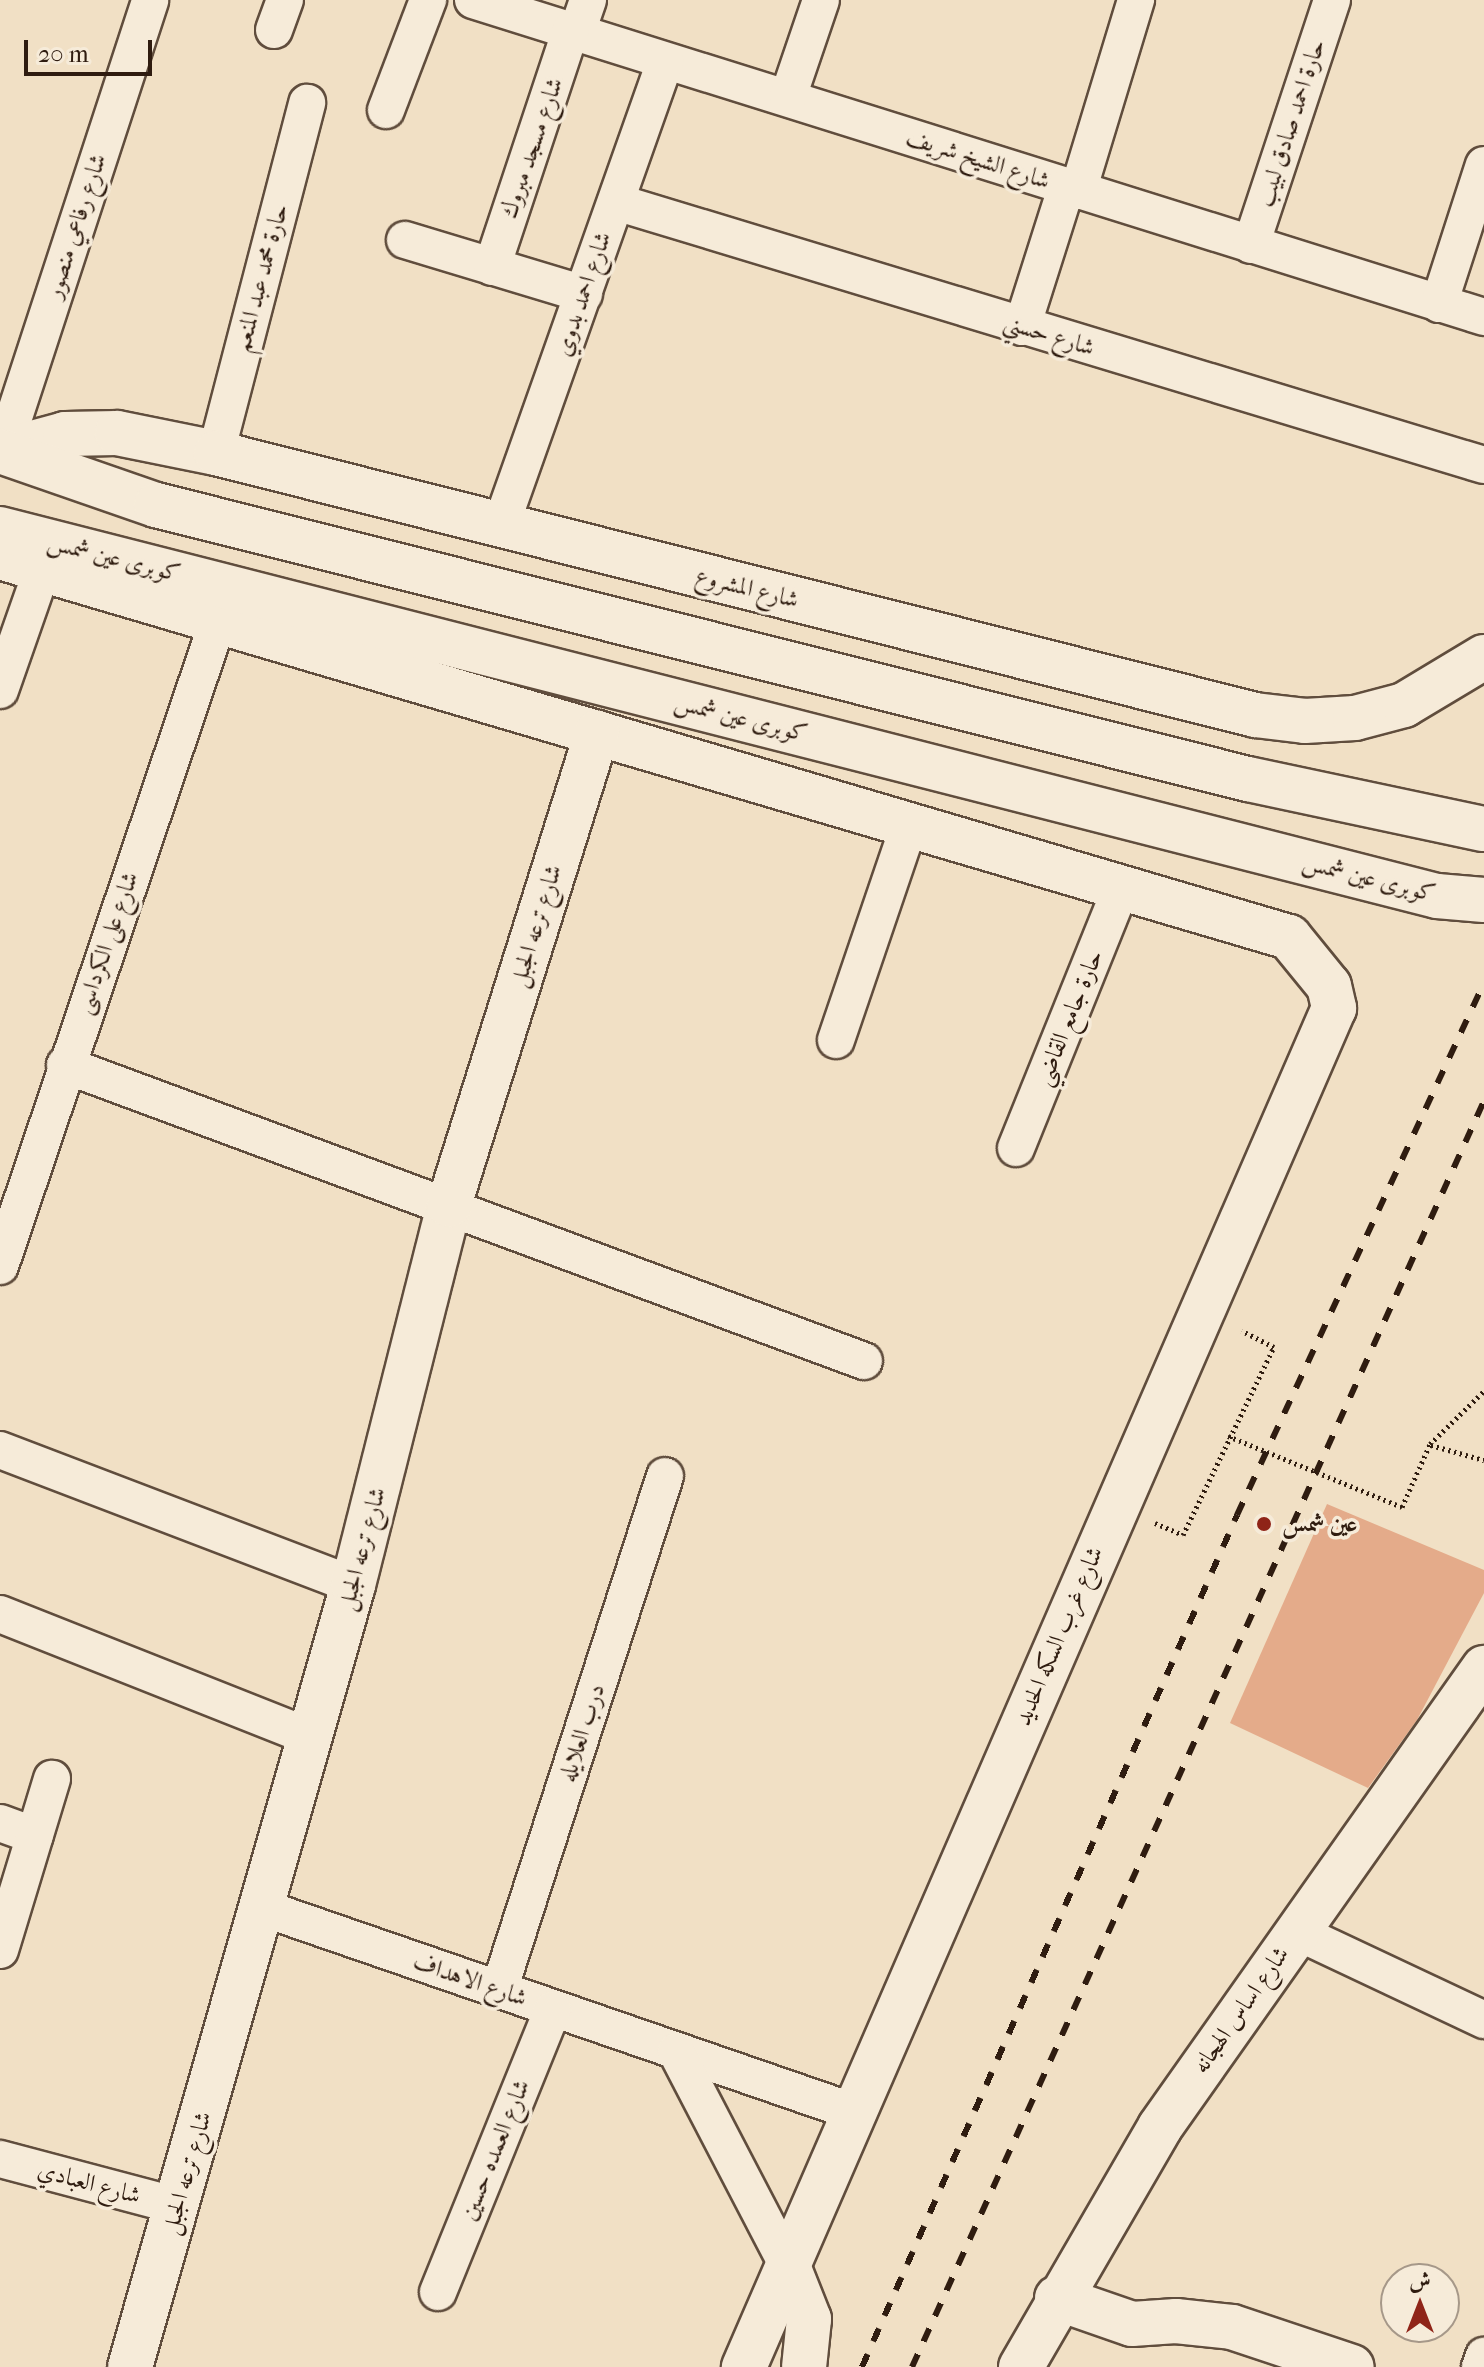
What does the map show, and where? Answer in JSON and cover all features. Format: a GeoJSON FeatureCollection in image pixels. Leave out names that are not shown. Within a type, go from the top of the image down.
{"type":"FeatureCollection","features":[{"type":"Feature","properties":{"kind":"street","name":"شارع رفاعي منصور"},"geometry":{"type":"LineString","coordinates":[[2,451],[150,0]]}},
{"type":"Feature","properties":{"kind":"street"},"geometry":{"type":"LineString","coordinates":[[386,110],[428,0]]}},
{"type":"Feature","properties":{"kind":"street","name":"شارع الشيخ شريف"},"geometry":{"type":"LineString","coordinates":[[473,0],[579,21],[665,61],[1484,317]]}},
{"type":"Feature","properties":{"kind":"street"},"geometry":{"type":"LineString","coordinates":[[788,97],[821,0]]}},
{"type":"Feature","properties":{"kind":"street"},"geometry":{"type":"LineString","coordinates":[[1022,327],[1136,0]]}},
{"type":"Feature","properties":{"kind":"street","name":"حارة احمد صادق لبيب"},"geometry":{"type":"LineString","coordinates":[[1251,245],[1332,0]]}},
{"type":"Feature","properties":{"kind":"street","name":"شارع مسجد مبروك"},"geometry":{"type":"LineString","coordinates":[[492,267],[579,21]]}},
{"type":"Feature","properties":{"kind":"street","name":"شارع احمد بدوي"},"geometry":{"type":"LineString","coordinates":[[501,525],[665,61]]}},
{"type":"Feature","properties":{"kind":"street","name":"حارة محمد عبد المنعم"},"geometry":{"type":"LineString","coordinates":[[216,453],[307,103]]}},
{"type":"Feature","properties":{"kind":"street"},"geometry":{"type":"LineString","coordinates":[[1439,304],[1484,165]]}},
{"type":"Feature","properties":{"kind":"street","name":"شارع حسني"},"geometry":{"type":"LineString","coordinates":[[616,202],[1484,465]]}},
{"type":"Feature","properties":{"kind":"street"},"geometry":{"type":"LineString","coordinates":[[405,240],[584,294]]}},
{"type":"Feature","properties":{"kind":"street","name":"شارع المشروع"},"geometry":{"type":"LineString","coordinates":[[2,451],[65,434],[117,433],[216,453],[1255,715],[1305,721],[1355,718],[1404,705],[1484,657]]}},
{"type":"Feature","properties":{"kind":"street"},"geometry":{"type":"LineString","coordinates":[[2,451],[156,505],[1248,779],[1484,829]]}},
{"type":"Feature","properties":{"kind":"street"},"geometry":{"type":"LineString","coordinates":[[0,690],[19,548],[218,621],[1121,888]]}},
{"type":"Feature","properties":{"kind":"street","name":"كوبرى عين شمس"},"geometry":{"type":"LineString","coordinates":[[19,548],[1437,896],[1484,900]]}},
{"type":"Feature","properties":{"kind":"street","name":"شارع على الكرداسى"},"geometry":{"type":"LineString","coordinates":[[0,1266],[65,1065],[218,621]]}},
{"type":"Feature","properties":{"kind":"street","name":"شارع ترعه الجبل"},"geometry":{"type":"LineString","coordinates":[[130,2367],[353,1585],[449,1205],[597,733]]}},
{"type":"Feature","properties":{"kind":"street"},"geometry":{"type":"LineString","coordinates":[[836,1040],[909,825]]}},
{"type":"Feature","properties":{"kind":"street","name":"شارع غرب السكه الحديد"},"geometry":{"type":"LineString","coordinates":[[744,2367],[857,2113],[1113,1506],[1334,1008],[1319,966],[1289,937],[1121,888]]}},
{"type":"Feature","properties":{"kind":"street","name":"حارة جامع القاضي"},"geometry":{"type":"LineString","coordinates":[[1016,1148],[1121,888]]}},
{"type":"Feature","properties":{"kind":"street"},"geometry":{"type":"LineString","coordinates":[[1437,896],[1484,913]]}},
{"type":"Feature","properties":{"kind":"street"},"geometry":{"type":"LineString","coordinates":[[65,1065],[864,1361]]}},
{"type":"Feature","properties":{"kind":"street"},"geometry":{"type":"LineString","coordinates":[[0,1450],[353,1585]]}},
{"type":"Feature","properties":{"kind":"street","name":"درب العلايله"},"geometry":{"type":"LineString","coordinates":[[499,1990],[665,1476]]}},
{"type":"Feature","properties":{"kind":"street"},"geometry":{"type":"LineString","coordinates":[[0,1614],[310,1737]]}},
{"type":"Feature","properties":{"kind":"street","name":"شارع اساس الهجانه"},"geometry":{"type":"LineString","coordinates":[[1021,2367],[1057,2298],[1160,2127],[1295,1931],[1484,1668]]}},
{"type":"Feature","properties":{"kind":"street"},"geometry":{"type":"LineString","coordinates":[[0,1950],[52,1779]]}},
{"type":"Feature","properties":{"kind":"street"},"geometry":{"type":"LineString","coordinates":[[0,1823],[35,1836]]}},
{"type":"Feature","properties":{"kind":"street","name":"شارع الاهداف"},"geometry":{"type":"LineString","coordinates":[[263,1908],[857,2113]]}},
{"type":"Feature","properties":{"kind":"street"},"geometry":{"type":"LineString","coordinates":[[1295,1931],[1484,2020]]}},
{"type":"Feature","properties":{"kind":"street","name":"شارع العمده حسين"},"geometry":{"type":"LineString","coordinates":[[438,2292],[553,2009]]}},
{"type":"Feature","properties":{"kind":"street"},"geometry":{"type":"LineString","coordinates":[[676,2051],[788,2266],[809,2319],[804,2367]]}},
{"type":"Feature","properties":{"kind":"street","name":"شارع العبادي"},"geometry":{"type":"LineString","coordinates":[[0,2159],[178,2206]]}},
{"type":"Feature","properties":{"kind":"street"},"geometry":{"type":"LineString","coordinates":[[1057,2298],[1132,2324],[1176,2321],[1232,2327],[1352,2367]]}},
{"type":"Feature","properties":{"kind":"street"},"geometry":{"type":"LineString","coordinates":[[1480,2367],[1484,2356]]}},
{"type":"Feature","properties":{"kind":"path"},"geometry":{"type":"LineString","coordinates":[[1183,1535],[1228,1436],[1274,1347]]}},
{"type":"Feature","properties":{"kind":"path"},"geometry":{"type":"LineString","coordinates":[[1228,1436],[1402,1507],[1430,1444],[1484,1391]]}},
{"type":"Feature","properties":{"kind":"path"},"geometry":{"type":"LineString","coordinates":[[1430,1444],[1484,1460]]}},
{"type":"Feature","properties":{"kind":"building"},"geometry":{"type":"Polygon","coordinates":[[[1327,1504],[1484,1570],[1484,1593],[1417,1720],[1368,1788],[1230,1723],[1327,1504]]]}},
{"type":"Feature","properties":{"kind":"railway"},"geometry":{"type":"LineString","coordinates":[[862,2367],[1237,1515],[1484,983]]}},
{"type":"Feature","properties":{"kind":"railway"},"geometry":{"type":"LineString","coordinates":[[912,2367],[1484,1101]]}},
{"type":"Feature","properties":{"kind":"place","name":"عين شمس"},"geometry":{"type":"Point","coordinates":[1264,1524]}}]}
